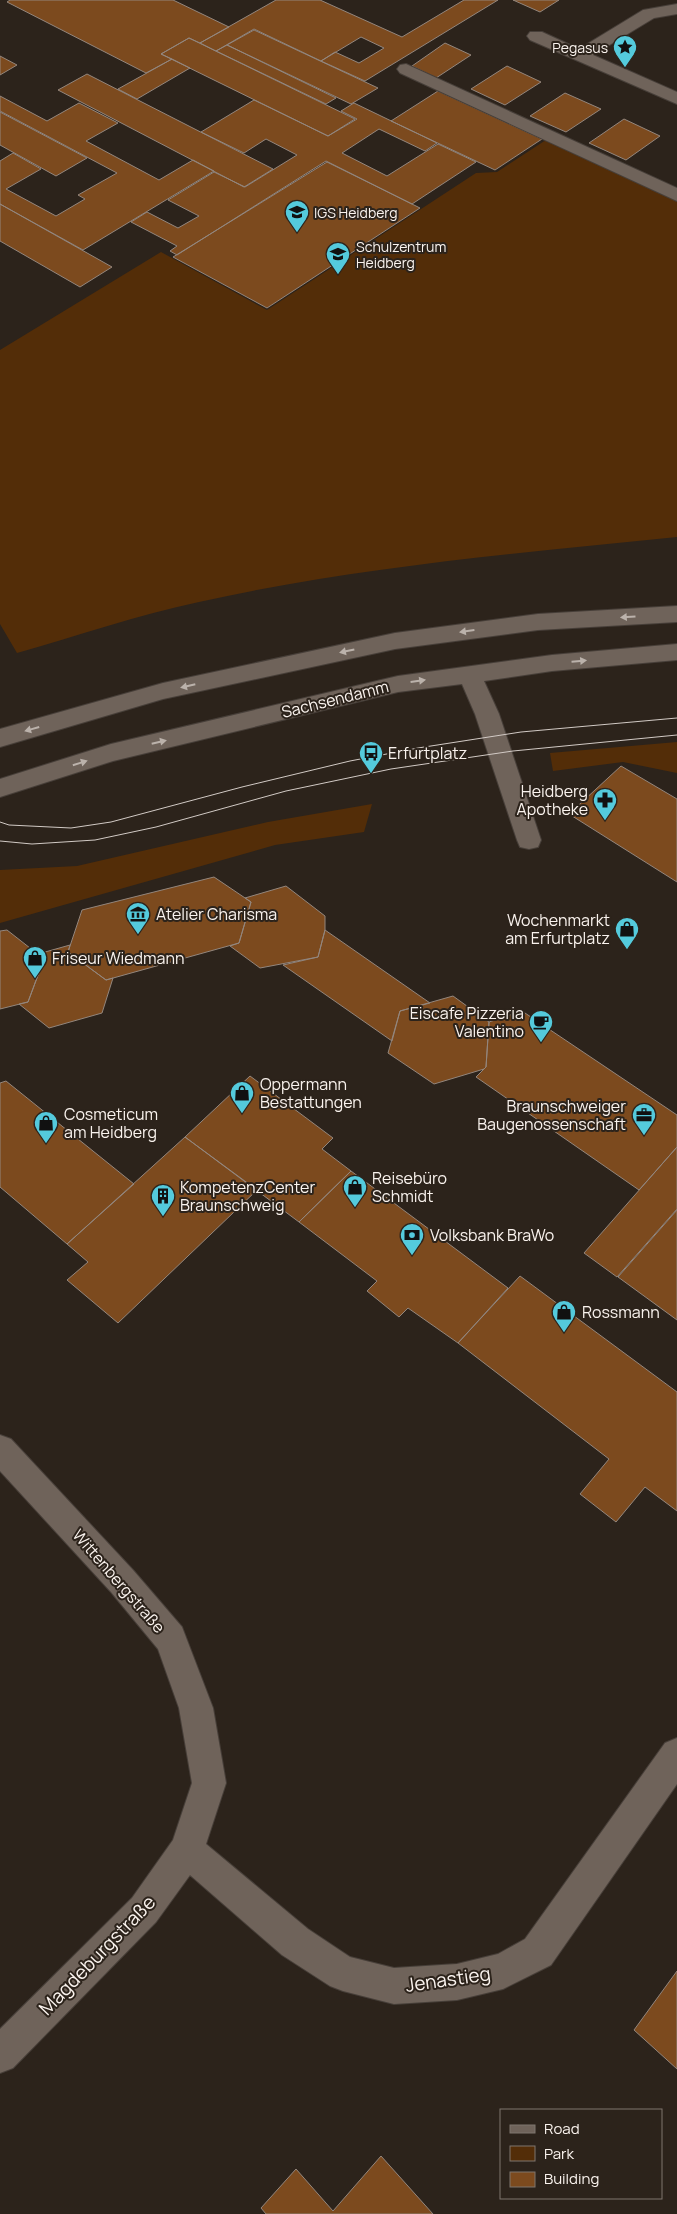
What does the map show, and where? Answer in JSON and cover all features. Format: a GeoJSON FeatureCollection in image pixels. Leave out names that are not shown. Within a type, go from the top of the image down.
{"type":"FeatureCollection","features":[{"type":"Feature","properties":{"kind":"street"},"geometry":{"type":"LineString","coordinates":[[581,55],[649,14],[677,9]]}},
{"type":"Feature","properties":{"kind":"street"},"geometry":{"type":"LineString","coordinates":[[536,36],[677,99]]}},
{"type":"Feature","properties":{"kind":"street"},"geometry":{"type":"LineString","coordinates":[[406,69],[677,195]]}},
{"type":"Feature","properties":{"kind":"street"},"geometry":{"type":"LineString","coordinates":[[0,738],[163,692],[395,641],[538,622],[677,614]]}},
{"type":"Feature","properties":{"kind":"street","name":"Sachsendamm"},"geometry":{"type":"LineString","coordinates":[[0,788],[130,748],[398,684],[552,663],[677,652]]}},
{"type":"Feature","properties":{"kind":"street"},"geometry":{"type":"LineString","coordinates":[[469,674],[487,714],[529,840]]}},
{"type":"Feature","properties":{"kind":"street","name":"Wittenbergstraße"},"geometry":{"type":"LineString","coordinates":[[0,1449],[122,1582],[170,1639],[196,1708],[209,1783],[187,1850]]}},
{"type":"Feature","properties":{"kind":"street","name":"Jenastieg"},"geometry":{"type":"LineString","coordinates":[[187,1850],[295,1942],[343,1973],[394,1986],[456,1982],[503,1971],[538,1952],[677,1755]]}},
{"type":"Feature","properties":{"kind":"street","name":"Magdeburgstraße"},"geometry":{"type":"LineString","coordinates":[[0,2055],[144,1910],[187,1850]]}},
{"type":"Feature","properties":{"kind":"green space"},"geometry":{"type":"Polygon","coordinates":[[[549,138],[677,199],[677,537],[437,562],[317,579],[176,607],[17,653],[0,624],[0,350],[161,252],[267,310],[476,173],[497,172],[549,138]]]}},
{"type":"Feature","properties":{"kind":"green space"},"geometry":{"type":"Polygon","coordinates":[[[677,742],[677,773],[623,762],[553,771],[550,753],[677,742]]]}},
{"type":"Feature","properties":{"kind":"green space"},"geometry":{"type":"Polygon","coordinates":[[[372,804],[364,832],[275,845],[0,923],[0,870],[77,866],[268,822],[372,804]]]}},
{"type":"Feature","properties":{"kind":"building"},"geometry":{"type":"Polygon","coordinates":[[[10,0],[173,0],[229,27],[200,43],[189,38],[161,54],[172,59],[146,73],[7,2],[10,0]]]}},
{"type":"Feature","properties":{"kind":"building"},"geometry":{"type":"Polygon","coordinates":[[[276,0],[320,0],[402,37],[464,0],[498,0],[365,81],[254,29],[216,51],[200,43],[276,0]],[[361,37],[336,52],[359,63],[384,48],[361,37]]]}},
{"type":"Feature","properties":{"kind":"building"},"geometry":{"type":"Polygon","coordinates":[[[513,0],[559,0],[540,12],[513,0]]]}},
{"type":"Feature","properties":{"kind":"building"},"geometry":{"type":"Polygon","coordinates":[[[254,30],[378,88],[351,104],[227,45],[254,30]]]}},
{"type":"Feature","properties":{"kind":"building"},"geometry":{"type":"Polygon","coordinates":[[[189,38],[355,119],[328,136],[161,54],[189,38]]]}},
{"type":"Feature","properties":{"kind":"building"},"geometry":{"type":"Polygon","coordinates":[[[445,43],[471,55],[436,78],[412,66],[445,43]]]}},
{"type":"Feature","properties":{"kind":"building"},"geometry":{"type":"Polygon","coordinates":[[[227,45],[336,98],[326,104],[216,51],[227,45]]]}},
{"type":"Feature","properties":{"kind":"building"},"geometry":{"type":"Polygon","coordinates":[[[0,56],[17,65],[0,75],[0,56]]]}},
{"type":"Feature","properties":{"kind":"building"},"geometry":{"type":"Polygon","coordinates":[[[172,59],[190,68],[137,99],[118,89],[172,59]]]}},
{"type":"Feature","properties":{"kind":"building"},"geometry":{"type":"Polygon","coordinates":[[[507,66],[541,82],[505,105],[471,89],[507,66]]]}},
{"type":"Feature","properties":{"kind":"building"},"geometry":{"type":"Polygon","coordinates":[[[87,74],[273,169],[244,187],[58,90],[87,74]]]}},
{"type":"Feature","properties":{"kind":"building"},"geometry":{"type":"Polygon","coordinates":[[[438,91],[542,139],[495,170],[391,121],[438,91]]]}},
{"type":"Feature","properties":{"kind":"building"},"geometry":{"type":"Polygon","coordinates":[[[565,93],[601,109],[566,132],[530,116],[565,93]]]}},
{"type":"Feature","properties":{"kind":"building"},"geometry":{"type":"Polygon","coordinates":[[[0,96],[47,121],[79,103],[118,123],[86,141],[159,180],[193,160],[214,171],[83,250],[0,204],[0,161],[13,153],[41,169],[6,189],[56,216],[85,199],[78,195],[117,173],[0,111],[0,96]]]}},
{"type":"Feature","properties":{"kind":"building"},"geometry":{"type":"Polygon","coordinates":[[[254,100],[328,136],[357,119],[341,111],[354,103],[437,143],[425,151],[379,129],[342,153],[387,176],[438,144],[476,162],[412,204],[326,161],[177,255],[170,251],[177,246],[131,222],[147,212],[178,228],[199,216],[168,200],[214,172],[245,187],[297,155],[266,139],[244,153],[201,132],[254,100]]]}},
{"type":"Feature","properties":{"kind":"building"},"geometry":{"type":"Polygon","coordinates":[[[0,112],[87,158],[56,176],[0,145],[0,112]]]}},
{"type":"Feature","properties":{"kind":"building"},"geometry":{"type":"Polygon","coordinates":[[[624,119],[660,136],[626,160],[589,143],[624,119]]]}},
{"type":"Feature","properties":{"kind":"building","name":"IGS Heidberg"},"geometry":{"type":"Polygon","coordinates":[[[327,162],[420,208],[267,308],[173,257],[327,162]]]}},
{"type":"Feature","properties":{"kind":"building"},"geometry":{"type":"Polygon","coordinates":[[[0,204],[112,267],[80,287],[0,241],[0,204]]]}},
{"type":"Feature","properties":{"kind":"building"},"geometry":{"type":"Polygon","coordinates":[[[621,766],[677,799],[677,882],[569,814],[621,766]]]}},
{"type":"Feature","properties":{"kind":"building"},"geometry":{"type":"Polygon","coordinates":[[[214,877],[251,902],[239,943],[106,980],[68,952],[82,910],[214,877]]]}},
{"type":"Feature","properties":{"kind":"building"},"geometry":{"type":"Polygon","coordinates":[[[286,886],[325,916],[325,930],[318,957],[260,968],[230,946],[239,943],[251,902],[245,898],[286,886]]]}},
{"type":"Feature","properties":{"kind":"building"},"geometry":{"type":"Polygon","coordinates":[[[7,930],[44,959],[28,1002],[0,1009],[0,931],[7,930]]]}},
{"type":"Feature","properties":{"kind":"building"},"geometry":{"type":"Polygon","coordinates":[[[325,930],[430,1003],[400,1011],[392,1041],[283,965],[318,957],[325,930]]]}},
{"type":"Feature","properties":{"kind":"building"},"geometry":{"type":"Polygon","coordinates":[[[70,945],[68,952],[106,980],[113,978],[102,1013],[49,1028],[19,1004],[28,1002],[44,959],[38,954],[70,945]]]}},
{"type":"Feature","properties":{"kind":"building"},"geometry":{"type":"Polygon","coordinates":[[[453,996],[489,1022],[486,1067],[434,1084],[388,1053],[400,1011],[453,996]]]}},
{"type":"Feature","properties":{"kind":"building"},"geometry":{"type":"Polygon","coordinates":[[[522,1011],[677,1115],[677,1147],[639,1190],[476,1077],[486,1067],[489,1022],[522,1011]]]}},
{"type":"Feature","properties":{"kind":"building"},"geometry":{"type":"Polygon","coordinates":[[[250,1076],[333,1138],[322,1149],[351,1171],[299,1222],[185,1137],[250,1076]]]}},
{"type":"Feature","properties":{"kind":"building"},"geometry":{"type":"Polygon","coordinates":[[[6,1081],[134,1184],[67,1244],[0,1187],[0,1083],[6,1081]]]}},
{"type":"Feature","properties":{"kind":"building","name":"KompetenzCenter Braunschweig"},"geometry":{"type":"Polygon","coordinates":[[[185,1137],[257,1190],[118,1323],[67,1280],[88,1262],[67,1244],[185,1137]]]}},
{"type":"Feature","properties":{"kind":"building"},"geometry":{"type":"Polygon","coordinates":[[[677,1147],[677,1209],[617,1277],[584,1253],[677,1147]]]}},
{"type":"Feature","properties":{"kind":"building"},"geometry":{"type":"Polygon","coordinates":[[[351,1171],[508,1288],[458,1343],[408,1308],[399,1317],[367,1291],[377,1281],[299,1222],[351,1171]]]}},
{"type":"Feature","properties":{"kind":"building"},"geometry":{"type":"Polygon","coordinates":[[[677,1210],[677,1320],[618,1277],[677,1210]]]}},
{"type":"Feature","properties":{"kind":"building"},"geometry":{"type":"Polygon","coordinates":[[[520,1276],[677,1392],[677,1511],[645,1487],[616,1522],[580,1494],[609,1459],[458,1343],[520,1276]]]}},
{"type":"Feature","properties":{"kind":"building"},"geometry":{"type":"Polygon","coordinates":[[[677,1971],[677,2069],[634,2030],[677,1971]]]}},
{"type":"Feature","properties":{"kind":"building"},"geometry":{"type":"Polygon","coordinates":[[[381,2156],[433,2214],[266,2214],[261,2208],[296,2169],[333,2211],[381,2156]]]}},
{"type":"Feature","properties":{"kind":"tram line"},"geometry":{"type":"LineString","coordinates":[[0,822],[9,825],[71,828],[111,822],[242,787],[350,761],[418,748],[521,732],[677,718]]}},
{"type":"Feature","properties":{"kind":"tram line"},"geometry":{"type":"LineString","coordinates":[[0,841],[32,844],[95,840],[156,827],[286,791],[391,769],[513,751],[677,735]]}},
{"type":"Feature","properties":{"kind":"place","name":"Pegasus"},"geometry":{"type":"Point","coordinates":[625,68]}},
{"type":"Feature","properties":{"kind":"place","name":"IGS Heidberg"},"geometry":{"type":"Point","coordinates":[297,233]}},
{"type":"Feature","properties":{"kind":"place","name":"Schulzentrum Heidberg"},"geometry":{"type":"Point","coordinates":[338,275]}},
{"type":"Feature","properties":{"kind":"place","name":"Erfurtplatz"},"geometry":{"type":"Point","coordinates":[371,774]}},
{"type":"Feature","properties":{"kind":"place","name":"Heidberg Apotheke"},"geometry":{"type":"Point","coordinates":[605,821]}},
{"type":"Feature","properties":{"kind":"place","name":"Atelier Charisma"},"geometry":{"type":"Point","coordinates":[138,935]}},
{"type":"Feature","properties":{"kind":"place","name":"Wochenmarkt am Erfurtplatz"},"geometry":{"type":"Point","coordinates":[627,950]}},
{"type":"Feature","properties":{"kind":"place","name":"Friseur Wiedmann"},"geometry":{"type":"Point","coordinates":[35,979]}},
{"type":"Feature","properties":{"kind":"place","name":"Eiscafe Pizzeria Valentino"},"geometry":{"type":"Point","coordinates":[541,1043]}},
{"type":"Feature","properties":{"kind":"place","name":"Oppermann Bestattungen"},"geometry":{"type":"Point","coordinates":[242,1114]}},
{"type":"Feature","properties":{"kind":"place","name":"Braunschweiger Baugenossenschaft"},"geometry":{"type":"Point","coordinates":[644,1136]}},
{"type":"Feature","properties":{"kind":"place","name":"Cosmeticum am Heidberg"},"geometry":{"type":"Point","coordinates":[46,1144]}},
{"type":"Feature","properties":{"kind":"place","name":"Reisebüro Schmidt"},"geometry":{"type":"Point","coordinates":[355,1208]}},
{"type":"Feature","properties":{"kind":"place","name":"KompetenzCenter Braunschweig"},"geometry":{"type":"Point","coordinates":[163,1217]}},
{"type":"Feature","properties":{"kind":"place","name":"Volksbank BraWo"},"geometry":{"type":"Point","coordinates":[412,1256]}},
{"type":"Feature","properties":{"kind":"place","name":"Rossmann"},"geometry":{"type":"Point","coordinates":[564,1333]}}]}
